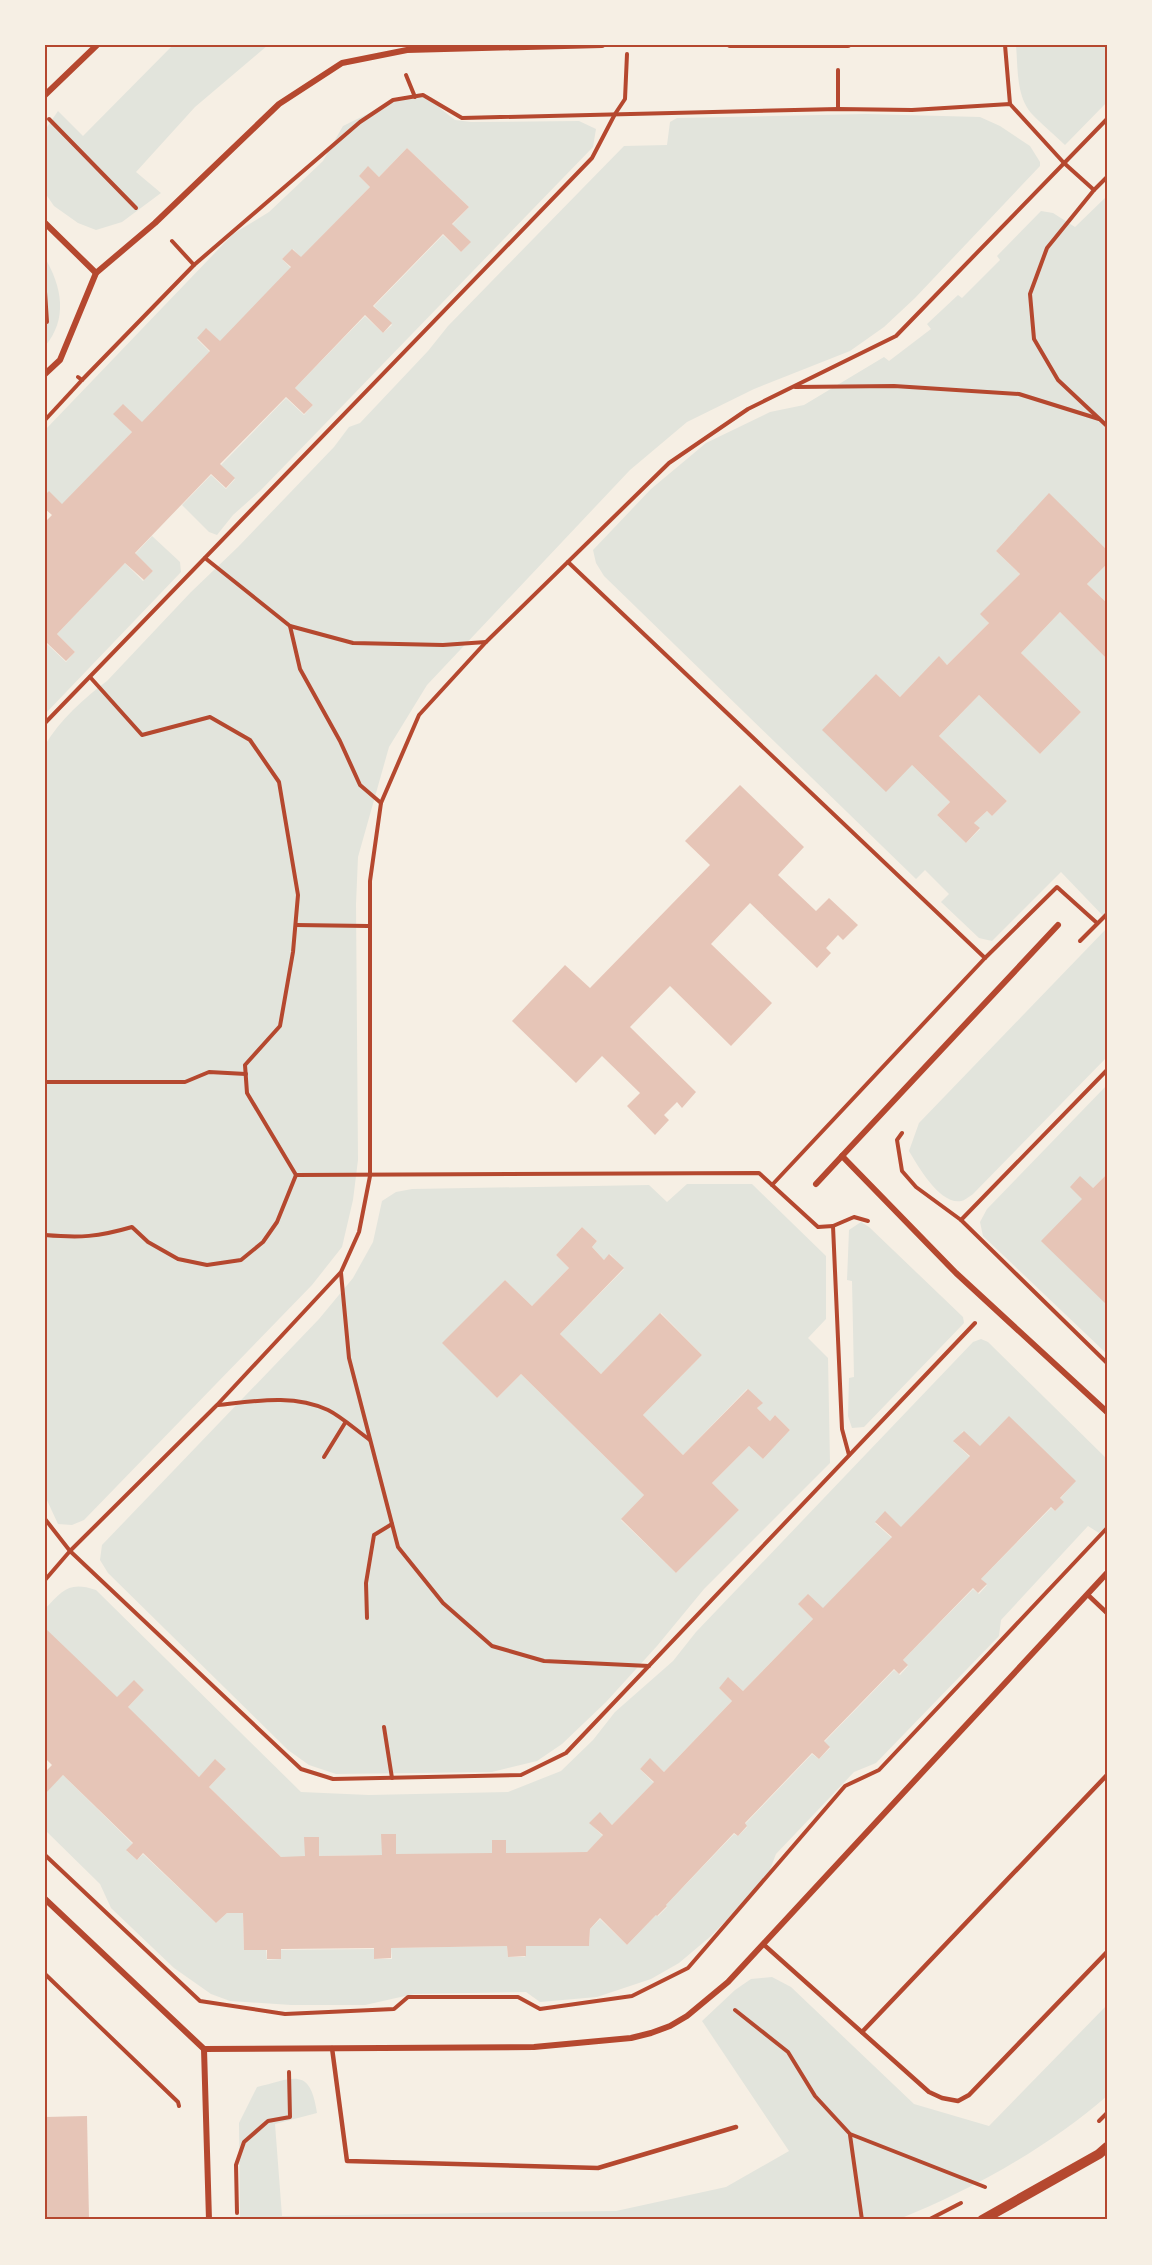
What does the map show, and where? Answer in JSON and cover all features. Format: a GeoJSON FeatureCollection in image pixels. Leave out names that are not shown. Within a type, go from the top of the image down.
{"type":"FeatureCollection","features":[{"type":"Feature","properties":{"kind":"street"},"geometry":{"type":"LineString","coordinates":[[45,95],[97,45]]}},
{"type":"Feature","properties":{"kind":"street"},"geometry":{"type":"LineString","coordinates":[[45,374],[60,360],[96,273],[155,223],[279,104],[342,63],[407,50],[602,45]]}},
{"type":"Feature","properties":{"kind":"street"},"geometry":{"type":"LineString","coordinates":[[730,45],[848,45]]}},
{"type":"Feature","properties":{"kind":"street"},"geometry":{"type":"LineString","coordinates":[[45,223],[96,273]]}},
{"type":"Feature","properties":{"kind":"street"},"geometry":{"type":"LineString","coordinates":[[816,1184],[1058,925]]}},
{"type":"Feature","properties":{"kind":"street"},"geometry":{"type":"LineString","coordinates":[[842,1156],[956,1273],[1107,1412]]}},
{"type":"Feature","properties":{"kind":"street"},"geometry":{"type":"LineString","coordinates":[[45,1899],[204,2049],[534,2047],[631,2038],[651,2033],[687,2016],[728,1982],[1107,1573]]}},
{"type":"Feature","properties":{"kind":"street"},"geometry":{"type":"LineString","coordinates":[[204,2049],[208,2220]]}},
{"type":"Feature","properties":{"kind":"street"},"geometry":{"type":"LineString","coordinates":[[982,2220],[1099,2154],[1107,2147]]}},
{"type":"Feature","properties":{"kind":"lane"},"geometry":{"type":"LineString","coordinates":[[1088,1595],[1107,1613]]}},
{"type":"Feature","properties":{"kind":"lane"},"geometry":{"type":"LineString","coordinates":[[862,2032],[1107,1775]]}},
{"type":"Feature","properties":{"kind":"lane"},"geometry":{"type":"LineString","coordinates":[[763,1944],[929,2092],[942,2098],[958,2101],[969,2095],[1107,1952]]}},
{"type":"Feature","properties":{"kind":"lane"},"geometry":{"type":"LineString","coordinates":[[332,2048],[347,2161],[598,2168],[736,2127]]}},
{"type":"Feature","properties":{"kind":"path"},"geometry":{"type":"LineString","coordinates":[[45,723],[592,158],[625,99],[627,45]]}},
{"type":"Feature","properties":{"kind":"path"},"geometry":{"type":"LineString","coordinates":[[1005,45],[1010,104],[1064,163],[1094,190]]}},
{"type":"Feature","properties":{"kind":"path"},"geometry":{"type":"LineString","coordinates":[[838,46],[838,109]]}},
{"type":"Feature","properties":{"kind":"path"},"geometry":{"type":"LineString","coordinates":[[45,420],[194,265],[360,122],[393,100],[423,95],[462,118],[838,109],[912,110],[1010,104]]}},
{"type":"Feature","properties":{"kind":"path"},"geometry":{"type":"LineString","coordinates":[[45,114],[194,265]]}},
{"type":"Feature","properties":{"kind":"path"},"geometry":{"type":"LineString","coordinates":[[45,1580],[70,1551],[218,1405],[341,1272],[359,1232],[370,1176],[368,926],[370,881],[381,803],[419,715],[486,642],[669,463],[748,409],[896,336],[1107,119]]}},
{"type":"Feature","properties":{"kind":"path"},"geometry":{"type":"LineString","coordinates":[[1107,177],[1047,248],[1030,294],[1034,339],[1058,380],[1107,426]]}},
{"type":"Feature","properties":{"kind":"path"},"geometry":{"type":"LineString","coordinates":[[45,292],[47,322],[45,329]]}},
{"type":"Feature","properties":{"kind":"path"},"geometry":{"type":"LineString","coordinates":[[60,360],[82,380]]}},
{"type":"Feature","properties":{"kind":"path"},"geometry":{"type":"LineString","coordinates":[[792,387],[894,386],[1019,394],[1099,419]]}},
{"type":"Feature","properties":{"kind":"path"},"geometry":{"type":"LineString","coordinates":[[205,558],[290,626],[353,643],[443,645],[486,642]]}},
{"type":"Feature","properties":{"kind":"path"},"geometry":{"type":"LineString","coordinates":[[568,562],[985,958]]}},
{"type":"Feature","properties":{"kind":"path"},"geometry":{"type":"LineString","coordinates":[[290,626],[300,669],[340,741],[360,785],[381,803]]}},
{"type":"Feature","properties":{"kind":"path"},"geometry":{"type":"LineString","coordinates":[[90,677],[142,735],[210,717],[250,740],[279,782],[298,895],[294,952],[280,1026],[245,1065],[247,1093],[296,1175]]}},
{"type":"Feature","properties":{"kind":"path"},"geometry":{"type":"LineString","coordinates":[[1072,948],[1107,914]]}},
{"type":"Feature","properties":{"kind":"path"},"geometry":{"type":"LineString","coordinates":[[296,925],[368,926]]}},
{"type":"Feature","properties":{"kind":"path"},"geometry":{"type":"LineString","coordinates":[[961,1220],[1107,1071]]}},
{"type":"Feature","properties":{"kind":"path"},"geometry":{"type":"LineString","coordinates":[[45,1082],[185,1082],[209,1072],[246,1074]]}},
{"type":"Feature","properties":{"kind":"path"},"geometry":{"type":"LineString","coordinates":[[903,1131],[897,1140],[902,1171],[916,1187],[961,1220],[1107,1363]]}},
{"type":"Feature","properties":{"kind":"path"},"geometry":{"type":"LineString","coordinates":[[296,1175],[759,1173],[818,1227],[833,1226],[842,1429],[849,1455]]}},
{"type":"Feature","properties":{"kind":"path"},"geometry":{"type":"LineString","coordinates":[[45,1235],[78,1238],[102,1236],[132,1227],[148,1242],[178,1259],[207,1265],[241,1260],[263,1242],[276,1222],[296,1175]]}},
{"type":"Feature","properties":{"kind":"path"},"geometry":{"type":"LineString","coordinates":[[341,1272],[349,1358],[398,1547],[443,1603],[492,1646],[544,1661],[649,1666]]}},
{"type":"Feature","properties":{"kind":"path"},"geometry":{"type":"LineString","coordinates":[[45,1519],[70,1551],[301,1769],[333,1779],[521,1775],[566,1754],[976,1322]]}},
{"type":"Feature","properties":{"kind":"path"},"geometry":{"type":"LineString","coordinates":[[218,1405],[302,1400],[331,1411],[371,1440]]}},
{"type":"Feature","properties":{"kind":"path"},"geometry":{"type":"LineString","coordinates":[[324,1457],[345,1423]]}},
{"type":"Feature","properties":{"kind":"path"},"geometry":{"type":"LineString","coordinates":[[367,1618],[366,1583],[374,1535],[392,1524]]}},
{"type":"Feature","properties":{"kind":"path"},"geometry":{"type":"LineString","coordinates":[[45,1855],[200,2001],[285,2014],[394,2009],[408,1997],[518,1997],[540,2009],[632,1996],[688,1968],[845,1786],[879,1770],[1107,1528]]}},
{"type":"Feature","properties":{"kind":"path"},"geometry":{"type":"LineString","coordinates":[[384,1728],[392,1778]]}},
{"type":"Feature","properties":{"kind":"path"},"geometry":{"type":"LineString","coordinates":[[45,1974],[178,2102],[180,2109]]}},
{"type":"Feature","properties":{"kind":"path"},"geometry":{"type":"LineString","coordinates":[[715,1992],[788,2052],[815,2096],[850,2134],[989,2188]]}},
{"type":"Feature","properties":{"kind":"path"},"geometry":{"type":"LineString","coordinates":[[237,2220],[236,2165],[244,2142],[268,2121],[290,2117],[285,2014]]}},
{"type":"Feature","properties":{"kind":"path"},"geometry":{"type":"LineString","coordinates":[[850,2134],[861,2220]]}},
{"type":"Feature","properties":{"kind":"shaded area"},"geometry":{"type":"Polygon","coordinates":[[[173,45],[268,45],[195,107],[136,172],[161,193],[122,222],[96,230],[78,223],[54,206],[45,193],[45,130],[58,111],[83,136],[173,45]]]}},
{"type":"Feature","properties":{"kind":"shaded area"},"geometry":{"type":"Polygon","coordinates":[[[1016,45],[1107,45],[1107,102],[1065,145],[1026,106],[1020,89],[1016,45]]]}},
{"type":"Feature","properties":{"kind":"shaded area"},"geometry":{"type":"Polygon","coordinates":[[[419,93],[434,99],[441,109],[455,120],[471,122],[579,121],[596,129],[593,147],[261,490],[233,515],[217,535],[209,532],[182,505],[211,475],[226,489],[235,479],[221,465],[286,398],[304,415],[313,405],[295,388],[365,316],[383,333],[392,325],[374,306],[443,235],[461,252],[470,243],[452,225],[469,207],[407,148],[379,177],[368,167],[359,176],[370,187],[301,258],[293,249],[282,259],[291,268],[220,342],[207,329],[197,339],[210,352],[142,423],[114,414],[132,432],[62,505],[45,496],[45,430],[233,234],[269,212],[323,161],[343,126],[402,97],[419,93]]]}},
{"type":"Feature","properties":{"kind":"shaded area"},"geometry":{"type":"Polygon","coordinates":[[[866,114],[980,117],[1000,126],[1030,146],[1040,166],[915,298],[884,327],[850,351],[754,389],[687,422],[630,470],[427,685],[389,747],[358,857],[356,904],[358,1160],[353,1200],[342,1247],[312,1285],[84,1520],[72,1525],[58,1524],[45,1496],[45,745],[73,710],[107,681],[191,592],[238,547],[334,447],[349,427],[360,423],[428,351],[448,326],[624,146],[667,145],[670,122],[677,118],[866,114]]]}},
{"type":"Feature","properties":{"kind":"shaded area"},"geometry":{"type":"Polygon","coordinates":[[[1107,196],[1107,550],[1049,494],[996,551],[1020,574],[981,614],[989,623],[947,665],[939,657],[900,697],[876,674],[912,765],[950,802],[937,815],[966,843],[980,829],[974,823],[987,811],[992,816],[1007,801],[939,736],[979,695],[1040,754],[1081,712],[1021,653],[1060,612],[1107,659],[1107,920],[1061,872],[992,941],[979,938],[941,902],[949,894],[925,870],[916,879],[604,576],[596,563],[593,550],[651,489],[706,443],[770,412],[804,405],[884,357],[889,361],[931,329],[927,324],[958,295],[962,298],[1000,260],[997,256],[1041,211],[1053,213],[1075,227],[1107,196]]]}},
{"type":"Feature","properties":{"kind":"shaded area"},"geometry":{"type":"Polygon","coordinates":[[[45,258],[59,291],[60,314],[52,336],[45,346],[45,258]]]}},
{"type":"Feature","properties":{"kind":"shaded area"},"geometry":{"type":"Polygon","coordinates":[[[152,536],[180,562],[181,572],[45,714],[45,646],[47,644],[66,662],[75,652],[57,634],[125,563],[143,581],[153,571],[135,554],[152,536]]]}},
{"type":"Feature","properties":{"kind":"shaded area"},"geometry":{"type":"Polygon","coordinates":[[[1107,564],[1107,603],[1087,584],[1107,564]]]}},
{"type":"Feature","properties":{"kind":"shaded area"},"geometry":{"type":"Polygon","coordinates":[[[1107,928],[1107,1057],[973,1194],[961,1201],[953,1201],[945,1197],[930,1183],[909,1151],[919,1123],[1107,928]]]}},
{"type":"Feature","properties":{"kind":"shaded area"},"geometry":{"type":"Polygon","coordinates":[[[1107,1085],[1107,1174],[1082,1199],[1107,1305],[1107,1354],[983,1236],[980,1222],[987,1209],[1107,1085]]]}},
{"type":"Feature","properties":{"kind":"shaded area"},"geometry":{"type":"Polygon","coordinates":[[[687,1184],[752,1184],[826,1256],[826,1319],[808,1338],[828,1358],[830,1463],[704,1589],[657,1646],[606,1702],[562,1744],[537,1761],[492,1772],[336,1774],[309,1765],[288,1750],[108,1573],[100,1560],[102,1545],[319,1319],[353,1278],[373,1242],[382,1201],[396,1192],[412,1189],[649,1185],[667,1202],[687,1184]],[[582,1227],[556,1255],[569,1268],[532,1306],[505,1280],[443,1343],[497,1398],[521,1374],[644,1495],[621,1520],[676,1573],[739,1510],[712,1483],[749,1446],[763,1459],[790,1430],[775,1415],[770,1421],[757,1408],[762,1403],[747,1389],[683,1455],[643,1415],[702,1355],[661,1313],[601,1374],[560,1334],[624,1269],[610,1254],[604,1260],[592,1247],[597,1241],[582,1227]]]}},
{"type":"Feature","properties":{"kind":"shaded area"},"geometry":{"type":"Polygon","coordinates":[[[861,1222],[963,1317],[964,1323],[864,1427],[852,1428],[848,1416],[849,1378],[854,1377],[852,1281],[847,1280],[849,1230],[861,1222]]]}},
{"type":"Feature","properties":{"kind":"shaded area"},"geometry":{"type":"Polygon","coordinates":[[[981,1339],[988,1342],[1107,1459],[1107,1526],[1099,1533],[1088,1526],[1001,1620],[999,1636],[876,1763],[854,1772],[776,1854],[766,1880],[711,1936],[679,1963],[651,1979],[597,1997],[540,2002],[526,1992],[414,1994],[365,2005],[291,2005],[230,2001],[211,1994],[174,1968],[111,1908],[100,1884],[45,1830],[45,1793],[63,1775],[133,1844],[127,1851],[137,1860],[143,1854],[216,1923],[227,1913],[243,1913],[244,1950],[266,1950],[267,1960],[281,1959],[281,1950],[374,1949],[374,1959],[392,1959],[391,1948],[507,1946],[508,1957],[525,1957],[526,1946],[589,1946],[590,1929],[600,1919],[627,1945],[667,1907],[666,1905],[734,1834],[738,1836],[747,1827],[745,1824],[812,1754],[819,1759],[830,1748],[824,1742],[894,1670],[900,1675],[908,1666],[903,1660],[973,1589],[979,1594],[987,1585],[981,1579],[1051,1508],[1055,1511],[1064,1502],[1060,1499],[1075,1481],[980,1447],[963,1431],[954,1442],[970,1457],[901,1528],[885,1512],[875,1523],[892,1538],[823,1609],[808,1595],[799,1605],[813,1619],[743,1691],[729,1678],[719,1688],[732,1701],[664,1772],[650,1759],[640,1769],[654,1783],[612,1825],[600,1813],[590,1823],[603,1836],[587,1852],[506,1853],[506,1841],[492,1841],[492,1854],[396,1855],[396,1834],[382,1834],[382,1855],[319,1856],[305,1839],[305,1857],[281,1857],[209,1787],[226,1769],[216,1760],[199,1777],[127,1708],[144,1690],[134,1681],[117,1698],[45,1629],[45,1609],[67,1589],[79,1586],[96,1590],[301,1792],[369,1795],[508,1792],[561,1771],[593,1740],[615,1712],[673,1661],[696,1632],[973,1342],[981,1339]]]}},
{"type":"Feature","properties":{"kind":"shaded area"},"geometry":{"type":"Polygon","coordinates":[[[772,1977],[791,1987],[914,2104],[989,2126],[1107,2005],[1107,2096],[1059,2134],[1007,2167],[897,2220],[240,2220],[239,2123],[257,2087],[290,2079],[305,2082],[310,2088],[317,2113],[275,2124],[282,2216],[616,2211],[726,2187],[789,2151],[702,2021],[735,1990],[751,1979],[772,1977]]]}},
{"type":"Feature","properties":{"kind":"building"},"geometry":{"type":"Polygon","coordinates":[[[407,148],[469,207],[452,224],[471,242],[461,252],[443,234],[373,306],[392,323],[383,333],[365,315],[295,388],[313,405],[304,414],[286,397],[220,464],[235,478],[226,488],[211,474],[135,553],[153,571],[144,580],[125,563],[57,634],[75,652],[66,661],[47,643],[45,646],[45,522],[52,515],[45,509],[45,495],[49,491],[62,504],[132,432],[113,414],[123,404],[142,422],[210,351],[197,338],[206,328],[220,341],[291,267],[282,259],[292,249],[301,257],[370,187],[359,176],[368,166],[379,177],[407,148]]]}},
{"type":"Feature","properties":{"kind":"building"},"geometry":{"type":"Polygon","coordinates":[[[1049,493],[1107,550],[1107,564],[1087,584],[1107,603],[1107,659],[1060,612],[1021,653],[1081,712],[1040,754],[979,695],[939,736],[1007,801],[992,816],[987,811],[974,823],[980,828],[966,843],[937,815],[950,802],[912,765],[886,792],[822,730],[876,674],[900,697],[939,656],[947,665],[989,623],[980,614],[1020,574],[996,551],[1049,493]]]}},
{"type":"Feature","properties":{"kind":"building"},"geometry":{"type":"Polygon","coordinates":[[[740,785],[804,847],[778,875],[816,911],[829,898],[858,925],[843,940],[838,935],[826,948],[831,953],[817,968],[750,903],[711,944],[772,1003],[731,1046],[670,986],[630,1027],[696,1092],[682,1108],[677,1102],[664,1115],[669,1120],[655,1135],[627,1106],[640,1093],[602,1056],[576,1083],[512,1021],[565,965],[590,988],[710,865],[685,841],[740,785]]]}},
{"type":"Feature","properties":{"kind":"building"},"geometry":{"type":"Polygon","coordinates":[[[1107,1174],[1107,1305],[1041,1241],[1082,1199],[1070,1187],[1080,1176],[1093,1188],[1107,1174]]]}},
{"type":"Feature","properties":{"kind":"building"},"geometry":{"type":"Polygon","coordinates":[[[582,1227],[597,1241],[592,1247],[604,1260],[609,1254],[624,1268],[560,1334],[601,1374],[660,1313],[702,1355],[643,1415],[683,1455],[748,1389],[763,1403],[757,1408],[770,1421],[775,1415],[790,1430],[763,1459],[749,1446],[712,1483],[739,1510],[676,1573],[621,1519],[644,1495],[521,1374],[497,1398],[442,1343],[505,1280],[532,1306],[569,1268],[556,1255],[582,1227]]]}},
{"type":"Feature","properties":{"kind":"building"},"geometry":{"type":"Polygon","coordinates":[[[1009,1416],[1076,1481],[1060,1498],[1064,1502],[1055,1511],[1051,1507],[981,1579],[987,1584],[978,1593],[973,1588],[903,1660],[908,1665],[899,1674],[894,1669],[824,1741],[830,1747],[819,1759],[812,1753],[745,1823],[747,1826],[738,1836],[734,1833],[667,1906],[627,1945],[600,1918],[590,1929],[589,1946],[526,1946],[526,1956],[508,1957],[507,1946],[391,1948],[391,1958],[374,1959],[374,1948],[281,1949],[281,1959],[267,1959],[267,1950],[244,1950],[243,1913],[227,1913],[216,1923],[143,1853],[137,1860],[126,1850],[133,1843],[63,1775],[45,1794],[45,1772],[52,1765],[45,1758],[45,1628],[117,1697],[134,1680],[144,1690],[128,1707],[199,1777],[215,1759],[226,1769],[209,1787],[281,1857],[305,1856],[304,1837],[319,1837],[319,1856],[382,1855],[381,1834],[396,1834],[396,1854],[492,1853],[492,1840],[506,1840],[506,1853],[587,1852],[603,1835],[589,1823],[600,1812],[612,1825],[654,1782],[640,1769],[650,1758],[664,1772],[732,1701],[719,1688],[728,1677],[743,1691],[813,1619],[798,1604],[808,1594],[823,1608],[892,1537],[875,1522],[885,1511],[901,1527],[970,1456],[953,1441],[964,1431],[980,1446],[1009,1416]]]}},
{"type":"Feature","properties":{"kind":"building"},"geometry":{"type":"Polygon","coordinates":[[[87,2116],[89,2219],[45,2220],[45,2117],[87,2116]]]}}]}
